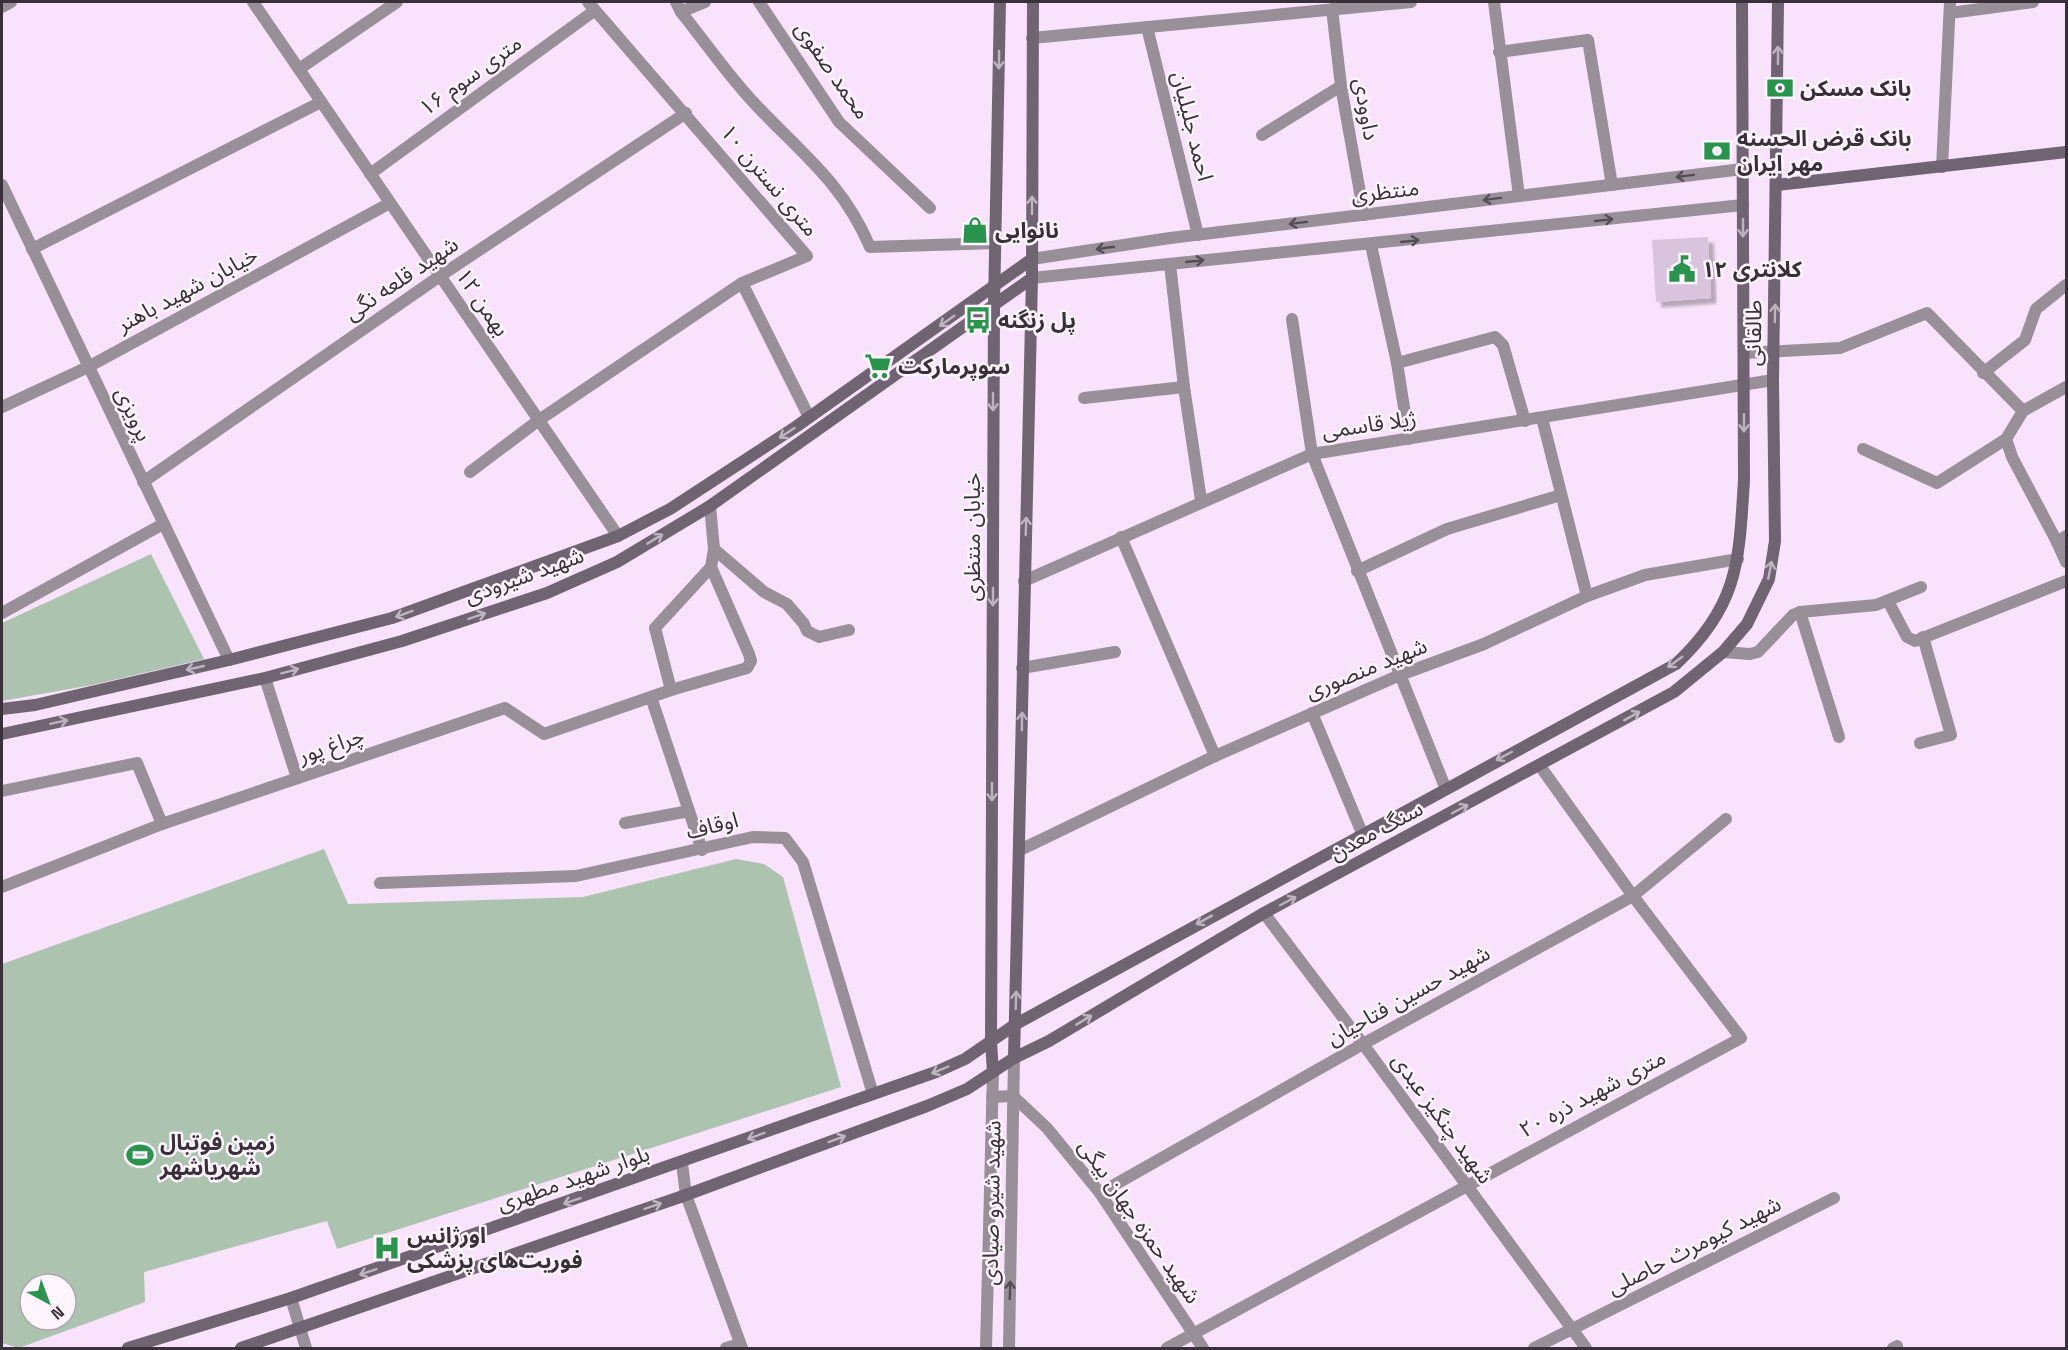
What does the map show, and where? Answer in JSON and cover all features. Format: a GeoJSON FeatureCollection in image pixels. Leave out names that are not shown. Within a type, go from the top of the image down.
{"type":"FeatureCollection","features":[{"type":"Feature","properties":{"kind":"main road","name":"خیابان منتظری"},"geometry":{"type":"LineString","coordinates":[[993,1072],[991,1041],[994,288],[1000,2]]}},
{"type":"Feature","properties":{"kind":"main road"},"geometry":{"type":"LineString","coordinates":[[1014,1058],[1032,278],[1033,2]]}},
{"type":"Feature","properties":{"kind":"main road","name":"طالقانی"},"geometry":{"type":"LineString","coordinates":[[1714,620],[1729,590],[1738,559],[1744,480],[1742,2]]}},
{"type":"Feature","properties":{"kind":"main road","name":"طالقانی"},"geometry":{"type":"LineString","coordinates":[[1747,624],[1769,579],[1775,541],[1773,380],[1778,2]]}},
{"type":"Feature","properties":{"kind":"main road"},"geometry":{"type":"LineString","coordinates":[[1777,185],[2067,153]]}},
{"type":"Feature","properties":{"kind":"main road","name":"شهید شیرودی"},"geometry":{"type":"LineString","coordinates":[[2,709],[35,705],[229,660],[392,618],[618,536],[670,509],[809,417],[1032,259]]}},
{"type":"Feature","properties":{"kind":"main road","name":"شهید شیرودی"},"geometry":{"type":"LineString","coordinates":[[2,734],[264,678],[402,641],[547,593],[617,562],[710,506],[1032,278]]}},
{"type":"Feature","properties":{"kind":"main road","name":"سنگ معدن"},"geometry":{"type":"LineString","coordinates":[[991,1041],[1016,1024],[1362,833],[1676,664],[1693,648],[1714,620]]}},
{"type":"Feature","properties":{"kind":"main road","name":"سنگ معدن"},"geometry":{"type":"LineString","coordinates":[[993,1072],[1264,914],[1674,692],[1723,652],[1747,624]]}},
{"type":"Feature","properties":{"kind":"main road","name":"بلوار شهید مطهری"},"geometry":{"type":"LineString","coordinates":[[128,1348],[291,1298],[682,1163],[936,1072],[965,1059],[991,1041]]}},
{"type":"Feature","properties":{"kind":"main road"},"geometry":{"type":"LineString","coordinates":[[241,1348],[300,1330],[686,1195],[927,1106],[967,1089],[993,1072]]}},
{"type":"Feature","properties":{"kind":"street"},"geometry":{"type":"LineString","coordinates":[[2,7],[11,2]]}},
{"type":"Feature","properties":{"kind":"street","name":"۱۲ بهمن"},"geometry":{"type":"LineString","coordinates":[[253,2],[618,536]]}},
{"type":"Feature","properties":{"kind":"street"},"geometry":{"type":"LineString","coordinates":[[298,69],[397,2]]}},
{"type":"Feature","properties":{"kind":"street"},"geometry":{"type":"LineString","coordinates":[[705,2],[679,7],[754,104],[836,186],[859,220],[870,246],[996,243]]}},
{"type":"Feature","properties":{"kind":"street","name":"محمد صفوی"},"geometry":{"type":"LineString","coordinates":[[759,2],[839,122],[930,208]]}},
{"type":"Feature","properties":{"kind":"street"},"geometry":{"type":"LineString","coordinates":[[1032,38],[1410,2]]}},
{"type":"Feature","properties":{"kind":"street"},"geometry":{"type":"LineString","coordinates":[[1494,2],[1519,196]]}},
{"type":"Feature","properties":{"kind":"street"},"geometry":{"type":"LineString","coordinates":[[1942,167],[1950,7],[2032,2]]}},
{"type":"Feature","properties":{"kind":"street","name":"۱۰ متری نسترن"},"geometry":{"type":"LineString","coordinates":[[470,472],[539,420],[742,283],[807,256],[686,113],[591,6]]}},
{"type":"Feature","properties":{"kind":"street","name":"۱۶ متری سوم"},"geometry":{"type":"LineString","coordinates":[[370,174],[591,6]]}},
{"type":"Feature","properties":{"kind":"street","name":"داوودی"},"geometry":{"type":"LineString","coordinates":[[1332,9],[1341,86],[1364,215]]}},
{"type":"Feature","properties":{"kind":"street","name":"احمد جلیلیان"},"geometry":{"type":"LineString","coordinates":[[1147,27],[1198,235]]}},
{"type":"Feature","properties":{"kind":"street"},"geometry":{"type":"LineString","coordinates":[[1499,52],[1588,40],[1612,185]]}},
{"type":"Feature","properties":{"kind":"street"},"geometry":{"type":"LineString","coordinates":[[1262,135],[1341,86]]}},
{"type":"Feature","properties":{"kind":"street"},"geometry":{"type":"LineString","coordinates":[[32,249],[321,102]]}},
{"type":"Feature","properties":{"kind":"street","name":"شهید قلعه نگی"},"geometry":{"type":"LineString","coordinates":[[143,482],[440,276],[686,113]]}},
{"type":"Feature","properties":{"kind":"street","name":"منتظری"},"geometry":{"type":"LineString","coordinates":[[1032,259],[1198,235],[1743,169]]}},
{"type":"Feature","properties":{"kind":"street","name":"پرویزی"},"geometry":{"type":"LineString","coordinates":[[2,189],[229,660]]}},
{"type":"Feature","properties":{"kind":"street","name":"خیابان شهید باهنر"},"geometry":{"type":"LineString","coordinates":[[2,406],[88,367],[390,203]]}},
{"type":"Feature","properties":{"kind":"street"},"geometry":{"type":"LineString","coordinates":[[1032,278],[1743,206]]}},
{"type":"Feature","properties":{"kind":"street"},"geometry":{"type":"LineString","coordinates":[[1371,245],[1397,363],[1409,439]]}},
{"type":"Feature","properties":{"kind":"street"},"geometry":{"type":"LineString","coordinates":[[1170,264],[1184,387],[1201,500]]}},
{"type":"Feature","properties":{"kind":"street"},"geometry":{"type":"LineString","coordinates":[[742,283],[809,417]]}},
{"type":"Feature","properties":{"kind":"street"},"geometry":{"type":"LineString","coordinates":[[1983,373],[2025,340],[2036,309],[2067,285]]}},
{"type":"Feature","properties":{"kind":"street"},"geometry":{"type":"LineString","coordinates":[[1744,353],[1840,348],[1859,338],[1927,313],[1983,373],[2023,411]]}},
{"type":"Feature","properties":{"kind":"street"},"geometry":{"type":"LineString","coordinates":[[1292,319],[1312,453],[1445,788]]}},
{"type":"Feature","properties":{"kind":"street"},"geometry":{"type":"LineString","coordinates":[[1397,363],[1495,337],[1503,345],[1525,421]]}},
{"type":"Feature","properties":{"kind":"street","name":"ژیلا قاسمی"},"geometry":{"type":"LineString","coordinates":[[1024,581],[1201,500],[1312,453],[1773,380]]}},
{"type":"Feature","properties":{"kind":"street"},"geometry":{"type":"LineString","coordinates":[[1084,398],[1184,387]]}},
{"type":"Feature","properties":{"kind":"street"},"geometry":{"type":"LineString","coordinates":[[1863,449],[1936,483],[2006,439],[2023,411],[2067,387]]}},
{"type":"Feature","properties":{"kind":"street"},"geometry":{"type":"LineString","coordinates":[[1542,418],[1587,596]]}},
{"type":"Feature","properties":{"kind":"street"},"geometry":{"type":"LineString","coordinates":[[2006,439],[2012,457],[2062,539],[2067,562]]}},
{"type":"Feature","properties":{"kind":"street"},"geometry":{"type":"LineString","coordinates":[[1357,571],[1447,529],[1561,495]]}},
{"type":"Feature","properties":{"kind":"street"},"geometry":{"type":"LineString","coordinates":[[671,690],[655,628],[711,567],[714,549],[710,506]]}},
{"type":"Feature","properties":{"kind":"street"},"geometry":{"type":"LineString","coordinates":[[2,613],[163,524]]}},
{"type":"Feature","properties":{"kind":"street"},"geometry":{"type":"LineString","coordinates":[[1120,537],[1215,756]]}},
{"type":"Feature","properties":{"kind":"street"},"geometry":{"type":"LineString","coordinates":[[714,549],[764,592],[787,604],[804,624],[807,632],[819,637],[849,630]]}},
{"type":"Feature","properties":{"kind":"street","name":"شهید منصوری"},"geometry":{"type":"LineString","coordinates":[[1020,850],[1312,712],[1400,675],[1484,644],[1587,596],[1645,575],[1738,559]]}},
{"type":"Feature","properties":{"kind":"street","name":"چراغ پور"},"geometry":{"type":"LineString","coordinates":[[2,887],[162,824],[506,708],[544,734],[671,690],[747,668],[751,661],[711,567]]}},
{"type":"Feature","properties":{"kind":"street"},"geometry":{"type":"LineString","coordinates":[[1888,601],[1909,640],[1923,637],[2067,581]]}},
{"type":"Feature","properties":{"kind":"street"},"geometry":{"type":"LineString","coordinates":[[1723,652],[1750,654],[1758,652],[1793,615],[1800,612],[1888,601],[1920,587]]}},
{"type":"Feature","properties":{"kind":"street"},"geometry":{"type":"LineString","coordinates":[[1800,612],[1839,737]]}},
{"type":"Feature","properties":{"kind":"street"},"geometry":{"type":"LineString","coordinates":[[1920,743],[1951,735],[1923,637]]}},
{"type":"Feature","properties":{"kind":"street"},"geometry":{"type":"LineString","coordinates":[[1022,668],[1115,652]]}},
{"type":"Feature","properties":{"kind":"street"},"geometry":{"type":"LineString","coordinates":[[264,678],[297,778]]}},
{"type":"Feature","properties":{"kind":"street"},"geometry":{"type":"LineString","coordinates":[[651,697],[702,850]]}},
{"type":"Feature","properties":{"kind":"street"},"geometry":{"type":"LineString","coordinates":[[1312,712],[1362,833]]}},
{"type":"Feature","properties":{"kind":"street"},"geometry":{"type":"LineString","coordinates":[[2,791],[137,763],[162,824]]}},
{"type":"Feature","properties":{"kind":"street","name":"۲۰ متری شهید ذره"},"geometry":{"type":"LineString","coordinates":[[1167,1348],[1741,1038],[1633,896],[1540,766]]}},
{"type":"Feature","properties":{"kind":"street"},"geometry":{"type":"LineString","coordinates":[[625,823],[689,811]]}},
{"type":"Feature","properties":{"kind":"street","name":"شهید حسین فتاحیان"},"geometry":{"type":"LineString","coordinates":[[1100,1193],[1363,1044],[1633,896],[1726,819]]}},
{"type":"Feature","properties":{"kind":"street","name":"اوقاف"},"geometry":{"type":"LineString","coordinates":[[380,883],[576,876],[753,837],[785,838],[803,862],[873,1094]]}},
{"type":"Feature","properties":{"kind":"street","name":"شهید چنگیز عبدی"},"geometry":{"type":"LineString","coordinates":[[1264,914],[1363,1044],[1586,1348]]}},
{"type":"Feature","properties":{"kind":"street","name":"شهید شیرو صیادی"},"geometry":{"type":"LineString","coordinates":[[1009,1348],[1014,1058]]}},
{"type":"Feature","properties":{"kind":"street","name":"شهید شیرو صیادی"},"geometry":{"type":"LineString","coordinates":[[986,1348],[993,1072]]}},
{"type":"Feature","properties":{"kind":"street"},"geometry":{"type":"LineString","coordinates":[[992,1097],[1013,1096]]}},
{"type":"Feature","properties":{"kind":"street","name":"شهید حمزه جهان بیگی"},"geometry":{"type":"LineString","coordinates":[[1013,1096],[1047,1128],[1100,1193],[1203,1348]]}},
{"type":"Feature","properties":{"kind":"street"},"geometry":{"type":"LineString","coordinates":[[682,1163],[686,1195],[741,1346],[726,1348]]}},
{"type":"Feature","properties":{"kind":"street","name":"شهید کیومرث حاصلی"},"geometry":{"type":"LineString","coordinates":[[1534,1348],[1834,1198]]}},
{"type":"Feature","properties":{"kind":"street"},"geometry":{"type":"LineString","coordinates":[[291,1298],[306,1348]]}},
{"type":"Feature","properties":{"kind":"green space"},"geometry":{"type":"Polygon","coordinates":[[[151,554],[204,659],[92,685],[2,701],[2,623],[151,554]]]}},
{"type":"Feature","properties":{"kind":"green space"},"geometry":{"type":"Polygon","coordinates":[[[324,849],[348,904],[583,897],[736,859],[764,864],[783,877],[841,1087],[337,1249],[327,1221],[144,1272],[145,1302],[78,1326],[78,1272],[18,1272],[18,1332],[63,1332],[19,1348],[2,1343],[2,964],[324,849]]]}},
{"type":"Feature","properties":{"kind":"building","name":"کلانتری ۱۲"},"geometry":{"type":"Polygon","coordinates":[[[1708,237],[1711,298],[1656,302],[1652,240],[1708,237]]]}},
{"type":"Feature","properties":{"kind":"place","name":"بانک مسکن"},"geometry":{"type":"Point","coordinates":[1780,88]}},
{"type":"Feature","properties":{"kind":"place","name":"بانک قرض الحسنه مهر ایران"},"geometry":{"type":"Point","coordinates":[1717,151]}},
{"type":"Feature","properties":{"kind":"place","name":"نانوایی"},"geometry":{"type":"Point","coordinates":[975,230]}},
{"type":"Feature","properties":{"kind":"place","name":"کلانتری ۱۲"},"geometry":{"type":"Point","coordinates":[1682,269]}},
{"type":"Feature","properties":{"kind":"place","name":"پل زنگنه"},"geometry":{"type":"Point","coordinates":[978,320]}},
{"type":"Feature","properties":{"kind":"place","name":"سوپرمارکت"},"geometry":{"type":"Point","coordinates":[878,366]}},
{"type":"Feature","properties":{"kind":"place","name":"زمین فوتبال شهریاشهر"},"geometry":{"type":"Point","coordinates":[140,1155]}},
{"type":"Feature","properties":{"kind":"place","name":"اورژانس فوریت‌های پزشکی"},"geometry":{"type":"Point","coordinates":[387,1248]}}]}
